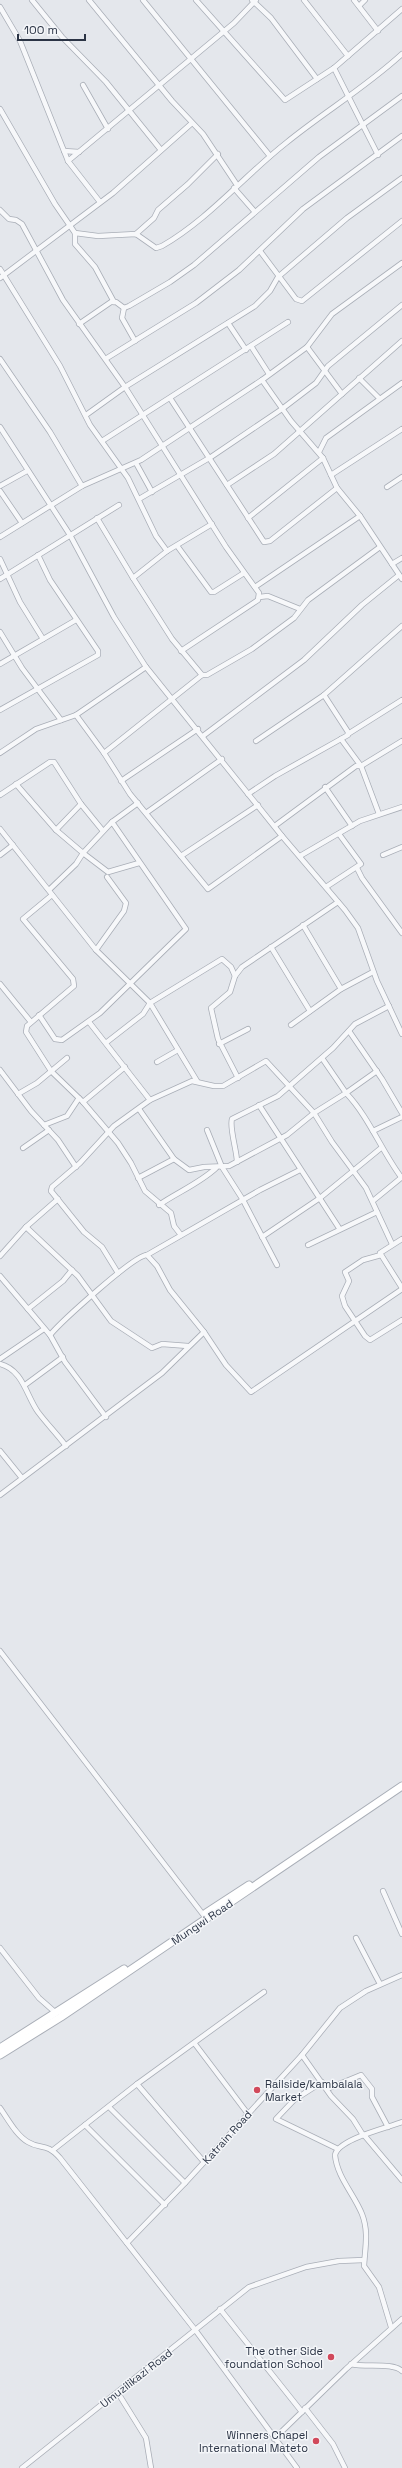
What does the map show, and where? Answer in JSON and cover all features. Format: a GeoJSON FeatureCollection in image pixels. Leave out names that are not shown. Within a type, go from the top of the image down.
{"type":"FeatureCollection","features":[{"type":"Feature","properties":{"kind":"main road","name":"Mungwi Road"},"geometry":{"type":"LineString","coordinates":[[0,2048],[57,2014],[402,1785]]}},
{"type":"Feature","properties":{"kind":"main road","name":"Mungwi Road"},"geometry":{"type":"LineString","coordinates":[[0,2055],[61,2017],[205,1917]]}},
{"type":"Feature","properties":{"kind":"street"},"geometry":{"type":"LineString","coordinates":[[32,0],[62,37],[96,70],[161,150]]}},
{"type":"Feature","properties":{"kind":"street"},"geometry":{"type":"LineString","coordinates":[[89,0],[218,154],[236,186],[255,212]]}},
{"type":"Feature","properties":{"kind":"street"},"geometry":{"type":"LineString","coordinates":[[142,0],[192,58],[270,156]]}},
{"type":"Feature","properties":{"kind":"street"},"geometry":{"type":"LineString","coordinates":[[196,0],[282,99],[334,68],[402,9]]}},
{"type":"Feature","properties":{"kind":"street"},"geometry":{"type":"LineString","coordinates":[[304,0],[348,56]]}},
{"type":"Feature","properties":{"kind":"street"},"geometry":{"type":"LineString","coordinates":[[354,0],[378,31]]}},
{"type":"Feature","properties":{"kind":"street"},"geometry":{"type":"LineString","coordinates":[[359,6],[365,0]]}},
{"type":"Feature","properties":{"kind":"street"},"geometry":{"type":"LineString","coordinates":[[68,161],[224,32],[254,1],[271,18],[317,79]]}},
{"type":"Feature","properties":{"kind":"street"},"geometry":{"type":"LineString","coordinates":[[0,7],[20,41],[68,161],[100,202]]}},
{"type":"Feature","properties":{"kind":"street"},"geometry":{"type":"LineString","coordinates":[[0,109],[69,227],[75,233],[98,236],[136,234],[156,248],[162,246],[206,216],[236,186],[270,156],[351,97],[402,54]]}},
{"type":"Feature","properties":{"kind":"street"},"geometry":{"type":"LineString","coordinates":[[334,68],[351,97],[363,127],[378,155]]}},
{"type":"Feature","properties":{"kind":"street"},"geometry":{"type":"LineString","coordinates":[[83,85],[108,129]]}},
{"type":"Feature","properties":{"kind":"street"},"geometry":{"type":"LineString","coordinates":[[135,341],[122,318],[124,308],[170,282],[319,157],[363,127],[402,96]]}},
{"type":"Feature","properties":{"kind":"street"},"geometry":{"type":"LineString","coordinates":[[0,278],[113,193],[192,124]]}},
{"type":"Feature","properties":{"kind":"street"},"geometry":{"type":"LineString","coordinates":[[107,358],[196,303],[260,251],[303,209],[402,136]]}},
{"type":"Feature","properties":{"kind":"street"},"geometry":{"type":"LineString","coordinates":[[64,151],[79,152]]}},
{"type":"Feature","properties":{"kind":"street"},"geometry":{"type":"LineString","coordinates":[[136,234],[154,218],[158,210],[188,184],[218,154]]}},
{"type":"Feature","properties":{"kind":"street"},"geometry":{"type":"LineString","coordinates":[[86,415],[126,387],[228,323],[264,297],[278,277],[348,218],[402,178]]}},
{"type":"Feature","properties":{"kind":"street"},"geometry":{"type":"LineString","coordinates":[[0,210],[9,219],[16,220],[22,224],[36,252],[79,324],[107,358],[212,524],[255,587],[259,597]]}},
{"type":"Feature","properties":{"kind":"street"},"geometry":{"type":"LineString","coordinates":[[260,251],[296,299],[302,301],[402,221]]}},
{"type":"Feature","properties":{"kind":"street"},"geometry":{"type":"LineString","coordinates":[[75,233],[75,244],[95,267],[114,302],[124,308]]}},
{"type":"Feature","properties":{"kind":"street"},"geometry":{"type":"LineString","coordinates":[[0,537],[50,504],[82,486],[123,470],[136,463],[262,380],[307,347],[332,314],[402,263]]}},
{"type":"Feature","properties":{"kind":"street"},"geometry":{"type":"LineString","coordinates":[[0,269],[60,366],[86,415],[102,441],[123,470],[139,499],[156,536],[167,551]]}},
{"type":"Feature","properties":{"kind":"street"},"geometry":{"type":"LineString","coordinates":[[79,324],[114,302]]}},
{"type":"Feature","properties":{"kind":"street"},"geometry":{"type":"LineString","coordinates":[[139,499],[211,457],[282,409],[316,383],[323,371],[402,305]]}},
{"type":"Feature","properties":{"kind":"street"},"geometry":{"type":"LineString","coordinates":[[102,441],[288,322]]}},
{"type":"Feature","properties":{"kind":"street"},"geometry":{"type":"LineString","coordinates":[[228,323],[246,350]]}},
{"type":"Feature","properties":{"kind":"street"},"geometry":{"type":"LineString","coordinates":[[227,485],[260,465],[402,341]]}},
{"type":"Feature","properties":{"kind":"street"},"geometry":{"type":"LineString","coordinates":[[251,346],[269,374]]}},
{"type":"Feature","properties":{"kind":"street"},"geometry":{"type":"LineString","coordinates":[[307,347],[323,371],[342,394]]}},
{"type":"Feature","properties":{"kind":"street"},"geometry":{"type":"LineString","coordinates":[[0,359],[50,432],[82,486]]}},
{"type":"Feature","properties":{"kind":"street"},"geometry":{"type":"LineString","coordinates":[[359,378],[379,398]]}},
{"type":"Feature","properties":{"kind":"street"},"geometry":{"type":"LineString","coordinates":[[203,736],[304,660],[362,605],[400,577],[360,516],[337,488],[319,452],[299,431],[262,380]]}},
{"type":"Feature","properties":{"kind":"street"},"geometry":{"type":"LineString","coordinates":[[319,452],[326,438],[379,398],[402,383]]}},
{"type":"Feature","properties":{"kind":"street"},"geometry":{"type":"LineString","coordinates":[[170,398],[211,457],[260,538],[264,542],[270,541],[337,488]]}},
{"type":"Feature","properties":{"kind":"street"},"geometry":{"type":"LineString","coordinates":[[0,427],[27,471],[70,535],[114,617],[146,667],[198,729],[282,836],[326,887],[360,933],[373,972],[402,1034]]}},
{"type":"Feature","properties":{"kind":"street"},"geometry":{"type":"LineString","coordinates":[[331,475],[402,429]]}},
{"type":"Feature","properties":{"kind":"street"},"geometry":{"type":"LineString","coordinates":[[248,518],[323,458]]}},
{"type":"Feature","properties":{"kind":"street"},"geometry":{"type":"LineString","coordinates":[[136,463],[152,492]]}},
{"type":"Feature","properties":{"kind":"street"},"geometry":{"type":"LineString","coordinates":[[0,486],[27,471]]}},
{"type":"Feature","properties":{"kind":"street"},"geometry":{"type":"LineString","coordinates":[[387,487],[402,477]]}},
{"type":"Feature","properties":{"kind":"street"},"geometry":{"type":"LineString","coordinates":[[0,490],[22,523]]}},
{"type":"Feature","properties":{"kind":"street"},"geometry":{"type":"LineString","coordinates":[[0,579],[119,505]]}},
{"type":"Feature","properties":{"kind":"street"},"geometry":{"type":"LineString","coordinates":[[255,587],[360,516]]}},
{"type":"Feature","properties":{"kind":"street"},"geometry":{"type":"LineString","coordinates":[[97,518],[152,611],[202,675]]}},
{"type":"Feature","properties":{"kind":"street"},"geometry":{"type":"LineString","coordinates":[[133,578],[167,551],[178,547],[212,524]]}},
{"type":"Feature","properties":{"kind":"street"},"geometry":{"type":"LineString","coordinates":[[178,547],[211,592],[214,592],[244,573]]}},
{"type":"Feature","properties":{"kind":"street"},"geometry":{"type":"LineString","coordinates":[[104,753],[171,698],[202,675],[207,676],[252,649],[294,618],[308,600],[380,548]]}},
{"type":"Feature","properties":{"kind":"street"},"geometry":{"type":"LineString","coordinates":[[0,710],[98,655],[98,651],[50,580],[38,555]]}},
{"type":"Feature","properties":{"kind":"street"},"geometry":{"type":"LineString","coordinates":[[392,564],[402,558]]}},
{"type":"Feature","properties":{"kind":"street"},"geometry":{"type":"LineString","coordinates":[[0,559],[20,602],[42,639]]}},
{"type":"Feature","properties":{"kind":"street"},"geometry":{"type":"LineString","coordinates":[[181,650],[259,597],[268,596],[300,609]]}},
{"type":"Feature","properties":{"kind":"street"},"geometry":{"type":"LineString","coordinates":[[0,664],[76,620]]}},
{"type":"Feature","properties":{"kind":"street"},"geometry":{"type":"LineString","coordinates":[[256,741],[324,695],[402,626]]}},
{"type":"Feature","properties":{"kind":"street"},"geometry":{"type":"LineString","coordinates":[[0,632],[15,656],[61,720]]}},
{"type":"Feature","properties":{"kind":"street"},"geometry":{"type":"LineString","coordinates":[[0,753],[36,729],[76,715],[146,667]]}},
{"type":"Feature","properties":{"kind":"street"},"geometry":{"type":"LineString","coordinates":[[324,695],[348,734]]}},
{"type":"Feature","properties":{"kind":"street"},"geometry":{"type":"LineString","coordinates":[[248,794],[275,776],[341,739],[402,700]]}},
{"type":"Feature","properties":{"kind":"street"},"geometry":{"type":"LineString","coordinates":[[76,715],[104,753],[121,781],[206,888],[210,889],[282,836]]}},
{"type":"Feature","properties":{"kind":"street"},"geometry":{"type":"LineString","coordinates":[[121,781],[198,729]]}},
{"type":"Feature","properties":{"kind":"street"},"geometry":{"type":"LineString","coordinates":[[341,739],[361,766],[379,814]]}},
{"type":"Feature","properties":{"kind":"street"},"geometry":{"type":"LineString","coordinates":[[276,825],[325,787],[356,766],[361,766],[402,741]]}},
{"type":"Feature","properties":{"kind":"street"},"geometry":{"type":"LineString","coordinates":[[146,813],[222,759]]}},
{"type":"Feature","properties":{"kind":"street"},"geometry":{"type":"LineString","coordinates":[[0,795],[50,762],[54,762],[81,804],[103,831]]}},
{"type":"Feature","properties":{"kind":"street"},"geometry":{"type":"LineString","coordinates":[[16,784],[56,830],[108,872],[139,863]]}},
{"type":"Feature","properties":{"kind":"street"},"geometry":{"type":"LineString","coordinates":[[325,787],[352,826]]}},
{"type":"Feature","properties":{"kind":"street"},"geometry":{"type":"LineString","coordinates":[[49,890],[76,864],[83,853],[112,822],[138,803]]}},
{"type":"Feature","properties":{"kind":"street"},"geometry":{"type":"LineString","coordinates":[[56,830],[81,804]]}},
{"type":"Feature","properties":{"kind":"street"},"geometry":{"type":"LineString","coordinates":[[181,856],[258,805]]}},
{"type":"Feature","properties":{"kind":"street"},"geometry":{"type":"LineString","coordinates":[[300,856],[352,826],[402,806]]}},
{"type":"Feature","properties":{"kind":"street"},"geometry":{"type":"LineString","coordinates":[[39,1015],[52,1035],[58,1040],[89,1022],[131,984],[186,929],[112,822]]}},
{"type":"Feature","properties":{"kind":"street"},"geometry":{"type":"LineString","coordinates":[[0,829],[96,950],[150,1003],[198,1081]]}},
{"type":"Feature","properties":{"kind":"street"},"geometry":{"type":"LineString","coordinates":[[326,887],[361,864],[360,860],[338,834]]}},
{"type":"Feature","properties":{"kind":"street"},"geometry":{"type":"LineString","coordinates":[[0,854],[13,845]]}},
{"type":"Feature","properties":{"kind":"street"},"geometry":{"type":"LineString","coordinates":[[383,855],[402,847]]}},
{"type":"Feature","properties":{"kind":"street"},"geometry":{"type":"LineString","coordinates":[[357,868],[402,933]]}},
{"type":"Feature","properties":{"kind":"street"},"geometry":{"type":"LineString","coordinates":[[96,950],[124,911],[126,903],[107,877]]}},
{"type":"Feature","properties":{"kind":"street"},"geometry":{"type":"LineString","coordinates":[[52,895],[23,919],[74,982],[74,986],[31,1022],[26,1032],[51,1071],[81,1100],[109,1131],[131,1163],[145,1191],[159,1205],[171,1213],[174,1226],[181,1235]]}},
{"type":"Feature","properties":{"kind":"street"},"geometry":{"type":"LineString","coordinates":[[238,1078],[220,1044],[210,1010],[230,992],[235,976],[247,962],[338,902]]}},
{"type":"Feature","properties":{"kind":"street"},"geometry":{"type":"LineString","coordinates":[[303,925],[341,989]]}},
{"type":"Feature","properties":{"kind":"street"},"geometry":{"type":"LineString","coordinates":[[271,947],[310,1011]]}},
{"type":"Feature","properties":{"kind":"street"},"geometry":{"type":"LineString","coordinates":[[107,1042],[143,1014],[150,1003],[222,959],[232,967],[235,976]]}},
{"type":"Feature","properties":{"kind":"street"},"geometry":{"type":"LineString","coordinates":[[291,1025],[341,989],[373,972]]}},
{"type":"Feature","properties":{"kind":"street"},"geometry":{"type":"LineString","coordinates":[[0,984],[31,1022]]}},
{"type":"Feature","properties":{"kind":"street"},"geometry":{"type":"LineString","coordinates":[[237,1162],[231,1123],[238,1115],[278,1096],[322,1058],[349,1032],[355,1024],[389,1006]]}},
{"type":"Feature","properties":{"kind":"street"},"geometry":{"type":"LineString","coordinates":[[89,1022],[107,1042],[150,1100]]}},
{"type":"Feature","properties":{"kind":"street"},"geometry":{"type":"LineString","coordinates":[[220,1044],[248,1029]]}},
{"type":"Feature","properties":{"kind":"street"},"geometry":{"type":"LineString","coordinates":[[349,1032],[377,1071],[402,1113]]}},
{"type":"Feature","properties":{"kind":"street"},"geometry":{"type":"LineString","coordinates":[[157,1062],[178,1050]]}},
{"type":"Feature","properties":{"kind":"street"},"geometry":{"type":"LineString","coordinates":[[18,1094],[37,1083],[67,1058]]}},
{"type":"Feature","properties":{"kind":"street"},"geometry":{"type":"LineString","coordinates":[[322,1058],[346,1093],[362,1112],[381,1148],[402,1177],[374,1200]]}},
{"type":"Feature","properties":{"kind":"street"},"geometry":{"type":"LineString","coordinates":[[118,1273],[102,1248],[84,1232],[50,1189],[76,1167],[109,1131],[150,1100],[184,1084],[198,1081],[218,1087],[238,1078],[266,1061],[314,1114],[352,1171],[374,1200],[377,1212],[392,1244]]}},
{"type":"Feature","properties":{"kind":"street"},"geometry":{"type":"LineString","coordinates":[[44,1125],[68,1116],[81,1100],[125,1066]]}},
{"type":"Feature","properties":{"kind":"street"},"geometry":{"type":"LineString","coordinates":[[0,1070],[18,1094],[49,1130],[76,1167]]}},
{"type":"Feature","properties":{"kind":"street"},"geometry":{"type":"LineString","coordinates":[[139,1109],[174,1159],[189,1170],[204,1167],[216,1168],[237,1162],[281,1138],[377,1071]]}},
{"type":"Feature","properties":{"kind":"street"},"geometry":{"type":"LineString","coordinates":[[259,1105],[339,1228]]}},
{"type":"Feature","properties":{"kind":"street"},"geometry":{"type":"LineString","coordinates":[[372,1132],[402,1117]]}},
{"type":"Feature","properties":{"kind":"street"},"geometry":{"type":"LineString","coordinates":[[23,1148],[49,1130]]}},
{"type":"Feature","properties":{"kind":"street"},"geometry":{"type":"LineString","coordinates":[[207,1130],[222,1167],[243,1200],[277,1265]]}},
{"type":"Feature","properties":{"kind":"street"},"geometry":{"type":"LineString","coordinates":[[262,1237],[320,1198],[381,1148]]}},
{"type":"Feature","properties":{"kind":"street"},"geometry":{"type":"LineString","coordinates":[[138,1178],[174,1159]]}},
{"type":"Feature","properties":{"kind":"street"},"geometry":{"type":"LineString","coordinates":[[159,1205],[182,1190],[204,1179],[216,1168]]}},
{"type":"Feature","properties":{"kind":"street"},"geometry":{"type":"LineString","coordinates":[[50,1335],[60,1323],[118,1273],[144,1255],[147,1255],[243,1200],[300,1170]]}},
{"type":"Feature","properties":{"kind":"street"},"geometry":{"type":"LineString","coordinates":[[0,1256],[26,1227],[58,1199]]}},
{"type":"Feature","properties":{"kind":"street"},"geometry":{"type":"LineString","coordinates":[[308,1245],[339,1228],[377,1212]]}},
{"type":"Feature","properties":{"kind":"street"},"geometry":{"type":"LineString","coordinates":[[26,1227],[55,1257],[72,1270],[111,1321],[152,1348],[162,1344],[188,1346]]}},
{"type":"Feature","properties":{"kind":"street"},"geometry":{"type":"LineString","coordinates":[[381,1255],[381,1251],[402,1238]]}},
{"type":"Feature","properties":{"kind":"street"},"geometry":{"type":"LineString","coordinates":[[147,1255],[157,1266],[170,1290],[204,1332],[226,1365],[251,1392],[402,1289],[381,1255]]}},
{"type":"Feature","properties":{"kind":"street"},"geometry":{"type":"LineString","coordinates":[[381,1255],[363,1260],[346,1272],[349,1281],[342,1296],[345,1306],[370,1340],[402,1320]]}},
{"type":"Feature","properties":{"kind":"street"},"geometry":{"type":"LineString","coordinates":[[28,1309],[63,1281],[72,1270]]}},
{"type":"Feature","properties":{"kind":"street"},"geometry":{"type":"LineString","coordinates":[[0,1276],[50,1335],[63,1357],[106,1417]]}},
{"type":"Feature","properties":{"kind":"street"},"geometry":{"type":"LineString","coordinates":[[0,1359],[44,1329]]}},
{"type":"Feature","properties":{"kind":"street"},"geometry":{"type":"LineString","coordinates":[[0,1495],[106,1417],[171,1365],[188,1346],[204,1332]]}},
{"type":"Feature","properties":{"kind":"street"},"geometry":{"type":"LineString","coordinates":[[25,1385],[63,1357]]}},
{"type":"Feature","properties":{"kind":"street"},"geometry":{"type":"LineString","coordinates":[[0,1364],[12,1369],[25,1385],[30,1400],[66,1446]]}},
{"type":"Feature","properties":{"kind":"street"},"geometry":{"type":"LineString","coordinates":[[0,1451],[22,1478]]}},
{"type":"Feature","properties":{"kind":"street"},"geometry":{"type":"LineString","coordinates":[[0,1651],[205,1917]]}},
{"type":"Feature","properties":{"kind":"street"},"geometry":{"type":"LineString","coordinates":[[383,1891],[402,1934]]}},
{"type":"Feature","properties":{"kind":"street"},"geometry":{"type":"LineString","coordinates":[[356,1938],[380,1984]]}},
{"type":"Feature","properties":{"kind":"street"},"geometry":{"type":"LineString","coordinates":[[0,1948],[39,1998],[57,2014]]}},
{"type":"Feature","properties":{"kind":"street","name":"Katrain Road"},"geometry":{"type":"LineString","coordinates":[[127,2243],[165,2205],[302,2055],[340,2008],[380,1984],[402,1974]]}},
{"type":"Feature","properties":{"kind":"street"},"geometry":{"type":"LineString","coordinates":[[53,2150],[156,2069],[195,2044],[264,1992]]}},
{"type":"Feature","properties":{"kind":"street"},"geometry":{"type":"LineString","coordinates":[[195,2044],[248,2114]]}},
{"type":"Feature","properties":{"kind":"street"},"geometry":{"type":"LineString","coordinates":[[302,2055],[327,2089],[402,2180]]}},
{"type":"Feature","properties":{"kind":"street"},"geometry":{"type":"LineString","coordinates":[[327,2089],[361,2075],[372,2089],[373,2099],[388,2127]]}},
{"type":"Feature","properties":{"kind":"street"},"geometry":{"type":"LineString","coordinates":[[322,2082],[294,2100],[276,2119],[338,2148]]}},
{"type":"Feature","properties":{"kind":"street"},"geometry":{"type":"LineString","coordinates":[[137,2084],[204,2162]]}},
{"type":"Feature","properties":{"kind":"street"},"geometry":{"type":"LineString","coordinates":[[109,2106],[185,2183]]}},
{"type":"Feature","properties":{"kind":"street"},"geometry":{"type":"LineString","coordinates":[[0,2108],[28,2142],[53,2150],[196,2331],[274,2439],[297,2468]]}},
{"type":"Feature","properties":{"kind":"street"},"geometry":{"type":"LineString","coordinates":[[391,2327],[379,2288],[365,2269],[364,2260],[367,2241],[364,2222],[337,2164],[335,2155],[338,2148],[364,2135],[402,2122]]}},
{"type":"Feature","properties":{"kind":"street"},"geometry":{"type":"LineString","coordinates":[[85,2125],[165,2205]]}},
{"type":"Feature","properties":{"kind":"street","name":"Umuzilikazi Road"},"geometry":{"type":"LineString","coordinates":[[22,2468],[196,2331],[220,2309],[249,2287],[306,2267],[339,2261],[364,2260]]}},
{"type":"Feature","properties":{"kind":"street"},"geometry":{"type":"LineString","coordinates":[[220,2309],[333,2444],[345,2468]]}},
{"type":"Feature","properties":{"kind":"street"},"geometry":{"type":"LineString","coordinates":[[274,2439],[351,2364],[391,2327],[402,2319]]}},
{"type":"Feature","properties":{"kind":"street"},"geometry":{"type":"LineString","coordinates":[[351,2364],[371,2367],[393,2365],[402,2370]]}},
{"type":"Feature","properties":{"kind":"street"},"geometry":{"type":"LineString","coordinates":[[118,2393],[146,2438],[151,2468]]}},
{"type":"Feature","properties":{"kind":"place","name":"Railside/kambalala Market"},"geometry":{"type":"Point","coordinates":[257,2090]}},
{"type":"Feature","properties":{"kind":"place","name":"The other Side foundation School"},"geometry":{"type":"Point","coordinates":[331,2357]}},
{"type":"Feature","properties":{"kind":"place","name":"Winners Chapel International Mateto"},"geometry":{"type":"Point","coordinates":[316,2441]}}]}
